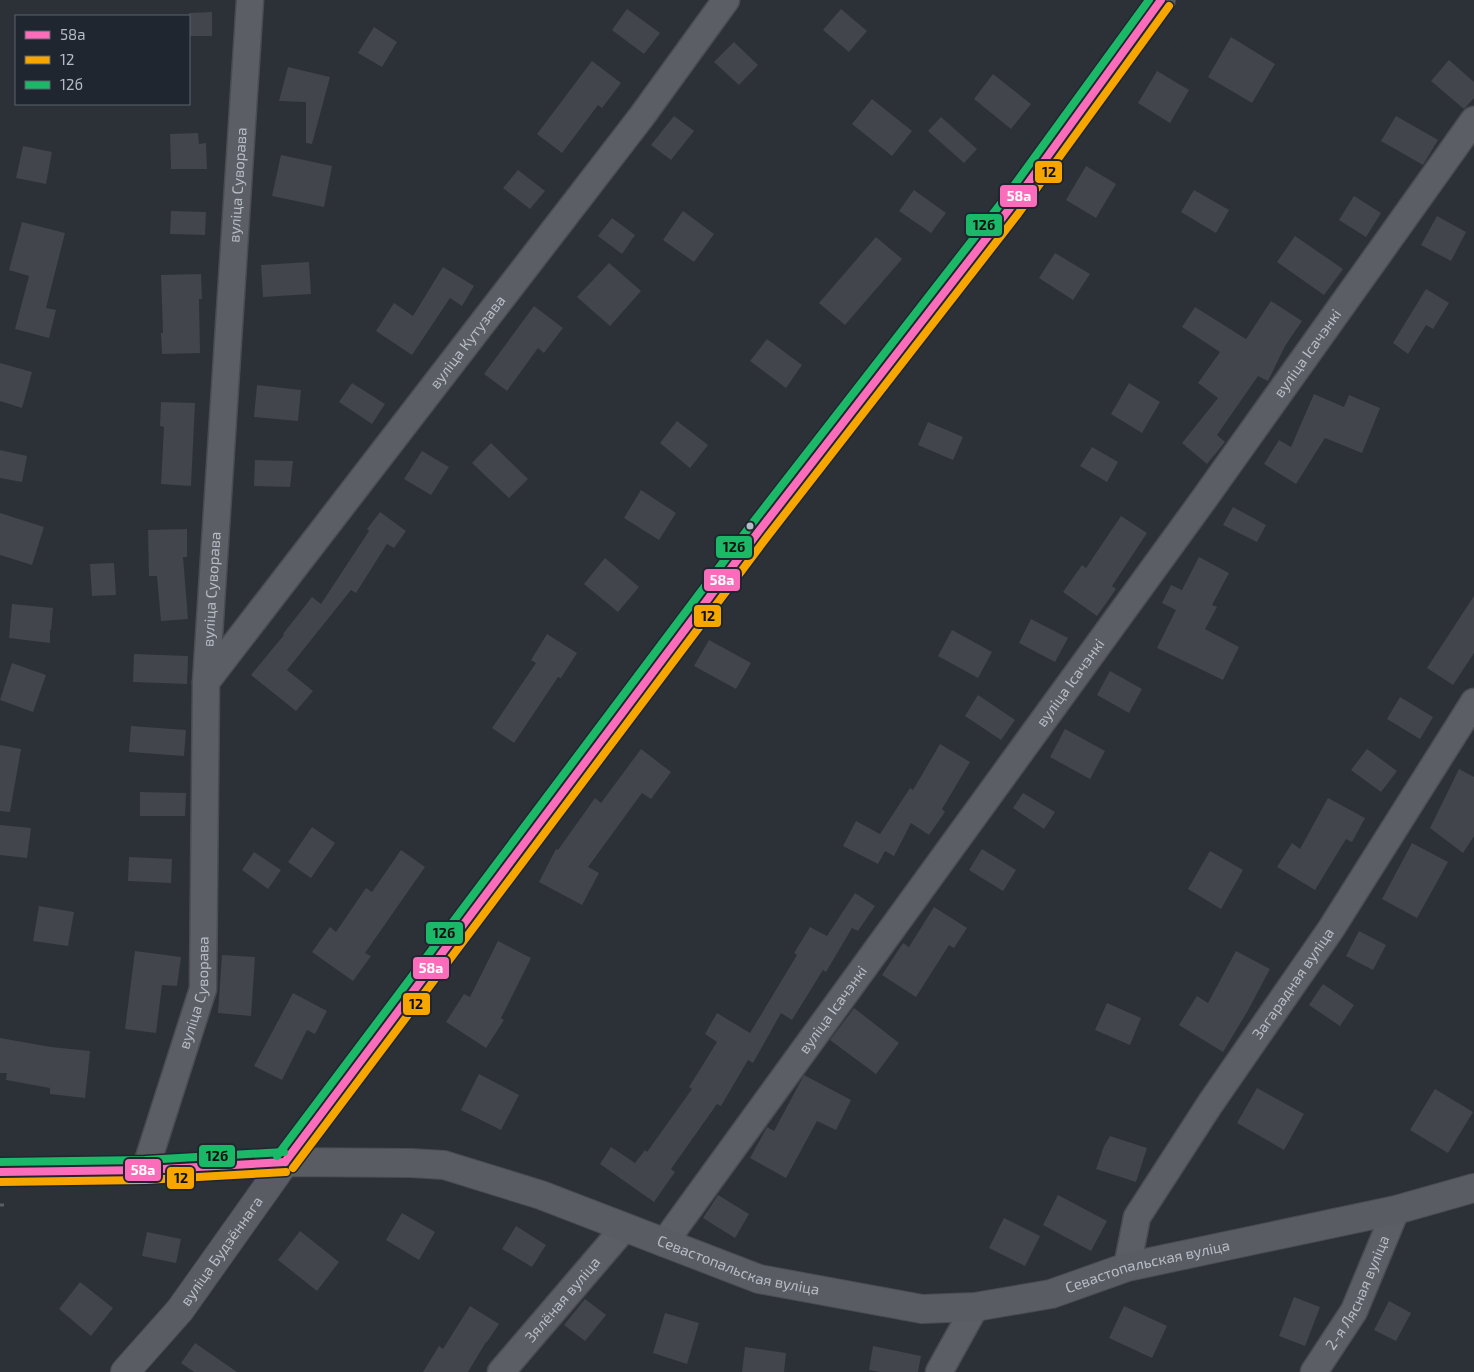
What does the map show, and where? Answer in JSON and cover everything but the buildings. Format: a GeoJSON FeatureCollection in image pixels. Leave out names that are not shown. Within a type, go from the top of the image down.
{"type":"FeatureCollection","features":[{"type":"Feature","properties":{"kind":"street","name":"вуліца Суворава"},"geometry":{"type":"LineString","coordinates":[[145,1170],[203,989],[206,682],[250,0]]}},
{"type":"Feature","properties":{"kind":"street","name":"вуліца Кутузава"},"geometry":{"type":"LineString","coordinates":[[206,682],[642,116],[726,0]]}},
{"type":"Feature","properties":{"kind":"street","name":"вуліца Будзённага"},"geometry":{"type":"LineString","coordinates":[[125,1372],[180,1310],[285,1162],[759,531],[1010,208],[1161,0]]}},
{"type":"Feature","properties":{"kind":"street","name":"вуліца Ісачэнкі"},"geometry":{"type":"LineString","coordinates":[[664,1243],[1204,499],[1474,120]]}},
{"type":"Feature","properties":{"kind":"street","name":"Загарадная вуліца"},"geometry":{"type":"LineString","coordinates":[[1127,1268],[1137,1217],[1210,1104],[1331,929],[1474,702]]}},
{"type":"Feature","properties":{"kind":"street","name":"Севастопальская вуліца"},"geometry":{"type":"LineString","coordinates":[[0,1172],[145,1170],[285,1162],[444,1165],[541,1195],[759,1279],[922,1309],[975,1307],[1051,1294],[1127,1268],[1396,1210],[1474,1188]]}},
{"type":"Feature","properties":{"kind":"street","name":"2-я Лясная вуліца"},"geometry":{"type":"LineString","coordinates":[[1314,1372],[1354,1311],[1396,1210]]}},
{"type":"Feature","properties":{"kind":"street","name":"Зялёная вуліца"},"geometry":{"type":"LineString","coordinates":[[501,1372],[625,1228]]}},
{"type":"Feature","properties":{"kind":"street"},"geometry":{"type":"LineString","coordinates":[[939,1372],[975,1307]]}},
{"type":"Feature","properties":{"kind":"path"},"geometry":{"type":"LineString","coordinates":[[0,1205],[7,1205]]}},
{"type":"Feature","properties":{"kind":"transit line","name":"12б"},"geometry":{"type":"LineString","coordinates":[[277,1156],[751,525],[1002,202],[1149,0]]}},
{"type":"Feature","properties":{"kind":"transit line","name":"58а"},"geometry":{"type":"LineString","coordinates":[[285,1162],[759,531],[1010,208],[1161,0]]}},
{"type":"Feature","properties":{"kind":"transit line","name":"12"},"geometry":{"type":"LineString","coordinates":[[293,1168],[767,537],[1018,214],[1169,6]]}},
{"type":"Feature","properties":{"kind":"transit line","name":"12б"},"geometry":{"type":"LineString","coordinates":[[0,1162],[145,1160],[284,1152]]}},
{"type":"Feature","properties":{"kind":"transit line","name":"58а"},"geometry":{"type":"LineString","coordinates":[[0,1172],[145,1170],[285,1162]]}},
{"type":"Feature","properties":{"kind":"transit line","name":"12"},"geometry":{"type":"LineString","coordinates":[[0,1182],[145,1180],[286,1172]]}}]}
